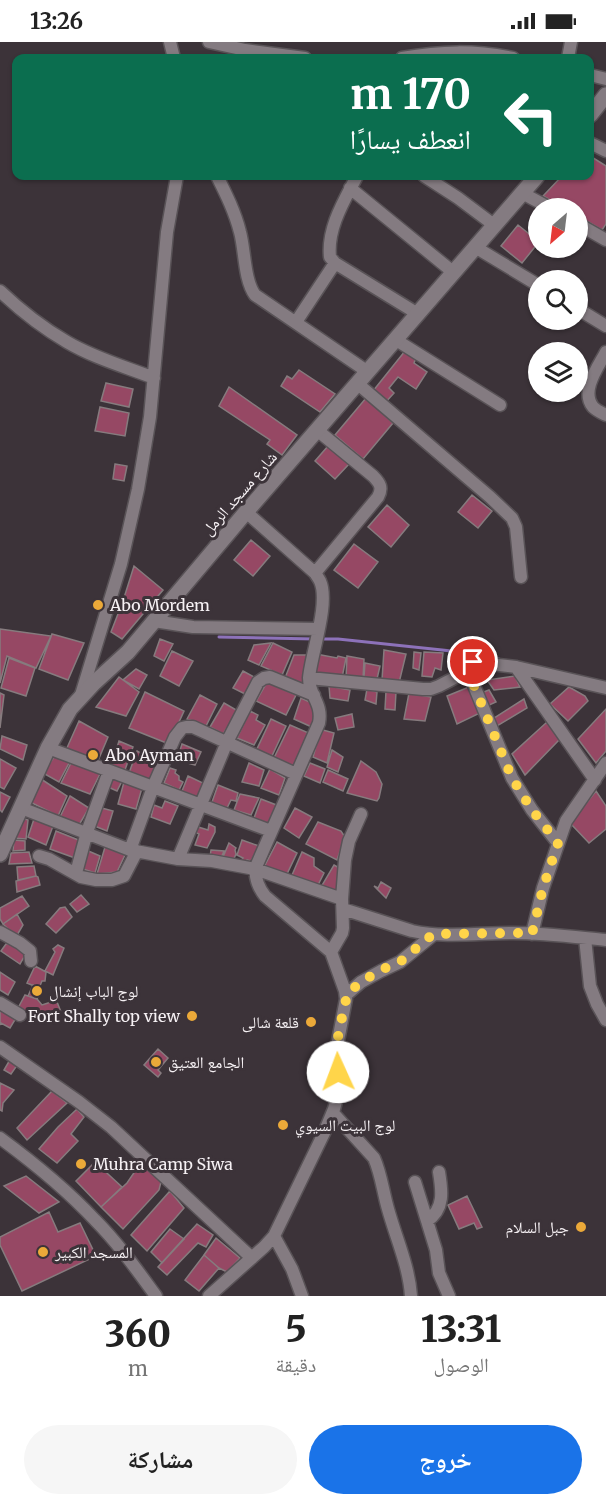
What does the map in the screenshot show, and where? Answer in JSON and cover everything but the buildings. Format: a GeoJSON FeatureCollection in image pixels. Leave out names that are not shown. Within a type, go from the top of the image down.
{"type":"FeatureCollection","features":[{"type":"Feature","properties":{"kind":"street"},"geometry":{"type":"LineString","coordinates":[[208,42],[247,46],[281,54]]}},
{"type":"Feature","properties":{"kind":"street"},"geometry":{"type":"LineString","coordinates":[[424,52],[483,54]]}},
{"type":"Feature","properties":{"kind":"street"},"geometry":{"type":"LineString","coordinates":[[594,110],[606,95]]}},
{"type":"Feature","properties":{"kind":"street"},"geometry":{"type":"LineString","coordinates":[[81,696],[121,564],[138,489],[150,417],[167,232],[176,180]]}},
{"type":"Feature","properties":{"kind":"street"},"geometry":{"type":"LineString","coordinates":[[219,180],[240,231],[255,295],[368,372]]}},
{"type":"Feature","properties":{"kind":"street"},"geometry":{"type":"LineString","coordinates":[[355,180],[335,220],[330,254],[332,260],[418,314]]}},
{"type":"Feature","properties":{"kind":"street"},"geometry":{"type":"LineString","coordinates":[[430,180],[494,225]]}},
{"type":"Feature","properties":{"kind":"street","name":"شارع مسجد الرمل"},"geometry":{"type":"LineString","coordinates":[[0,854],[48,748],[70,709],[129,652],[246,512],[533,180]]}},
{"type":"Feature","properties":{"kind":"street"},"geometry":{"type":"LineString","coordinates":[[350,188],[453,272]]}},
{"type":"Feature","properties":{"kind":"street"},"geometry":{"type":"LineString","coordinates":[[522,193],[531,198]]}},
{"type":"Feature","properties":{"kind":"street"},"geometry":{"type":"LineString","coordinates":[[588,230],[606,240]]}},
{"type":"Feature","properties":{"kind":"street"},"geometry":{"type":"LineString","coordinates":[[475,247],[528,279]]}},
{"type":"Feature","properties":{"kind":"street"},"geometry":{"type":"LineString","coordinates":[[296,322],[335,263]]}},
{"type":"Feature","properties":{"kind":"street"},"geometry":{"type":"LineString","coordinates":[[0,291],[42,327],[69,343],[154,378]]}},
{"type":"Feature","properties":{"kind":"street"},"geometry":{"type":"LineString","coordinates":[[588,315],[606,326]]}},
{"type":"Feature","properties":{"kind":"street"},"geometry":{"type":"LineString","coordinates":[[396,340],[500,405]]}},
{"type":"Feature","properties":{"kind":"street"},"geometry":{"type":"LineString","coordinates":[[606,352],[588,392],[589,400],[595,410],[606,416]]}},
{"type":"Feature","properties":{"kind":"street"},"geometry":{"type":"LineString","coordinates":[[358,384],[490,496],[512,518],[516,527],[521,577]]}},
{"type":"Feature","properties":{"kind":"street"},"geometry":{"type":"LineString","coordinates":[[315,573],[378,497],[381,488],[373,476],[317,430]]}},
{"type":"Feature","properties":{"kind":"street"},"geometry":{"type":"LineString","coordinates":[[209,1296],[274,1236],[333,1113],[337,1098],[338,1041],[346,1004],[346,995],[331,952],[265,896],[259,889],[256,879],[255,869],[321,716],[317,701],[309,687],[309,678],[322,611],[322,590],[315,573],[246,512]]}},
{"type":"Feature","properties":{"kind":"street"},"geometry":{"type":"LineString","coordinates":[[154,621],[193,627],[318,629]]}},
{"type":"Feature","properties":{"kind":"street"},"geometry":{"type":"LineString","coordinates":[[558,843],[532,810],[512,778],[468,671],[469,664],[473,662],[516,667],[606,688]]}},
{"type":"Feature","properties":{"kind":"street"},"geometry":{"type":"LineString","coordinates":[[516,667],[599,781]]}},
{"type":"Feature","properties":{"kind":"street"},"geometry":{"type":"LineString","coordinates":[[309,678],[431,689],[468,671]]}},
{"type":"Feature","properties":{"kind":"street"},"geometry":{"type":"LineString","coordinates":[[178,859],[227,742],[258,682],[270,677],[314,695]]}},
{"type":"Feature","properties":{"kind":"street"},"geometry":{"type":"LineString","coordinates":[[39,856],[81,877],[112,880],[123,876],[134,851],[153,787],[175,737],[182,728],[193,727],[296,774]]}},
{"type":"Feature","properties":{"kind":"street"},"geometry":{"type":"LineString","coordinates":[[48,748],[271,831]]}},
{"type":"Feature","properties":{"kind":"street"},"geometry":{"type":"LineString","coordinates":[[532,934],[543,888],[566,821],[599,781],[606,763]]}},
{"type":"Feature","properties":{"kind":"street"},"geometry":{"type":"LineString","coordinates":[[76,873],[87,832],[109,771]]}},
{"type":"Feature","properties":{"kind":"street"},"geometry":{"type":"LineString","coordinates":[[21,808],[134,851],[255,869],[412,931],[433,934],[517,933],[606,940]]}},
{"type":"Feature","properties":{"kind":"street"},"geometry":{"type":"LineString","coordinates":[[331,952],[344,928],[342,904],[345,860],[361,814]]}},
{"type":"Feature","properties":{"kind":"street"},"geometry":{"type":"LineString","coordinates":[[0,932],[30,951],[31,962]]}},
{"type":"Feature","properties":{"kind":"street"},"geometry":{"type":"LineString","coordinates":[[346,995],[361,982],[400,962],[433,934]]}},
{"type":"Feature","properties":{"kind":"street"},"geometry":{"type":"LineString","coordinates":[[585,938],[590,986],[606,1020]]}},
{"type":"Feature","properties":{"kind":"street"},"geometry":{"type":"LineString","coordinates":[[0,1003],[20,1015]]}},
{"type":"Feature","properties":{"kind":"street"},"geometry":{"type":"LineString","coordinates":[[0,1047],[111,1127],[252,1258]]}},
{"type":"Feature","properties":{"kind":"street"},"geometry":{"type":"LineString","coordinates":[[333,1113],[374,1158],[378,1166],[388,1211],[411,1284],[411,1296]]}},
{"type":"Feature","properties":{"kind":"street"},"geometry":{"type":"LineString","coordinates":[[0,1138],[51,1178],[96,1220],[122,1250],[156,1296]]}},
{"type":"Feature","properties":{"kind":"street"},"geometry":{"type":"LineString","coordinates":[[427,1221],[434,1216],[443,1193],[439,1172]]}},
{"type":"Feature","properties":{"kind":"street"},"geometry":{"type":"LineString","coordinates":[[415,1182],[436,1250],[439,1273],[449,1296]]}},
{"type":"Feature","properties":{"kind":"street"},"geometry":{"type":"LineString","coordinates":[[274,1236],[302,1296]]}},
{"type":"Feature","properties":{"kind":"street"},"geometry":{"type":"LineString","coordinates":[[436,1250],[442,1236]]}},
{"type":"Feature","properties":{"kind":"waterway"},"geometry":{"type":"LineString","coordinates":[[219,637],[315,639]]}},
{"type":"Feature","properties":{"kind":"waterway"},"geometry":{"type":"LineString","coordinates":[[321,639],[480,654],[502,660]]}},
{"type":"Feature","properties":{"kind":"place","name":"Abo Mordem"},"geometry":{"type":"Point","coordinates":[98,605]}},
{"type":"Feature","properties":{"kind":"place","name":"Abo Ayman"},"geometry":{"type":"Point","coordinates":[93,755]}},
{"type":"Feature","properties":{"kind":"place","name":"لوج الباب إنشال"},"geometry":{"type":"Point","coordinates":[37,991]}},
{"type":"Feature","properties":{"kind":"place","name":"Fort Shally top view"},"geometry":{"type":"Point","coordinates":[192,1016]}},
{"type":"Feature","properties":{"kind":"place","name":"قلعة شالى"},"geometry":{"type":"Point","coordinates":[311,1022]}},
{"type":"Feature","properties":{"kind":"place","name":"الجامع العتيق"},"geometry":{"type":"Point","coordinates":[156,1062]}},
{"type":"Feature","properties":{"kind":"place","name":"لوج البيت السيوي"},"geometry":{"type":"Point","coordinates":[283,1125]}},
{"type":"Feature","properties":{"kind":"place","name":"Muhra Camp Siwa"},"geometry":{"type":"Point","coordinates":[81,1164]}},
{"type":"Feature","properties":{"kind":"place","name":"جبل السلام"},"geometry":{"type":"Point","coordinates":[581,1227]}},
{"type":"Feature","properties":{"kind":"place","name":"المسجد الكبير"},"geometry":{"type":"Point","coordinates":[43,1252]}},
{"type":"Feature","properties":{"kind":"route"},"geometry":{"type":"LineString","coordinates":[[338,1072],[338,1041],[346,995],[361,982],[400,962],[433,934],[532,934],[543,888],[558,843],[532,810],[512,778],[475,692],[468,671],[469,664],[473,662]]}}]}
